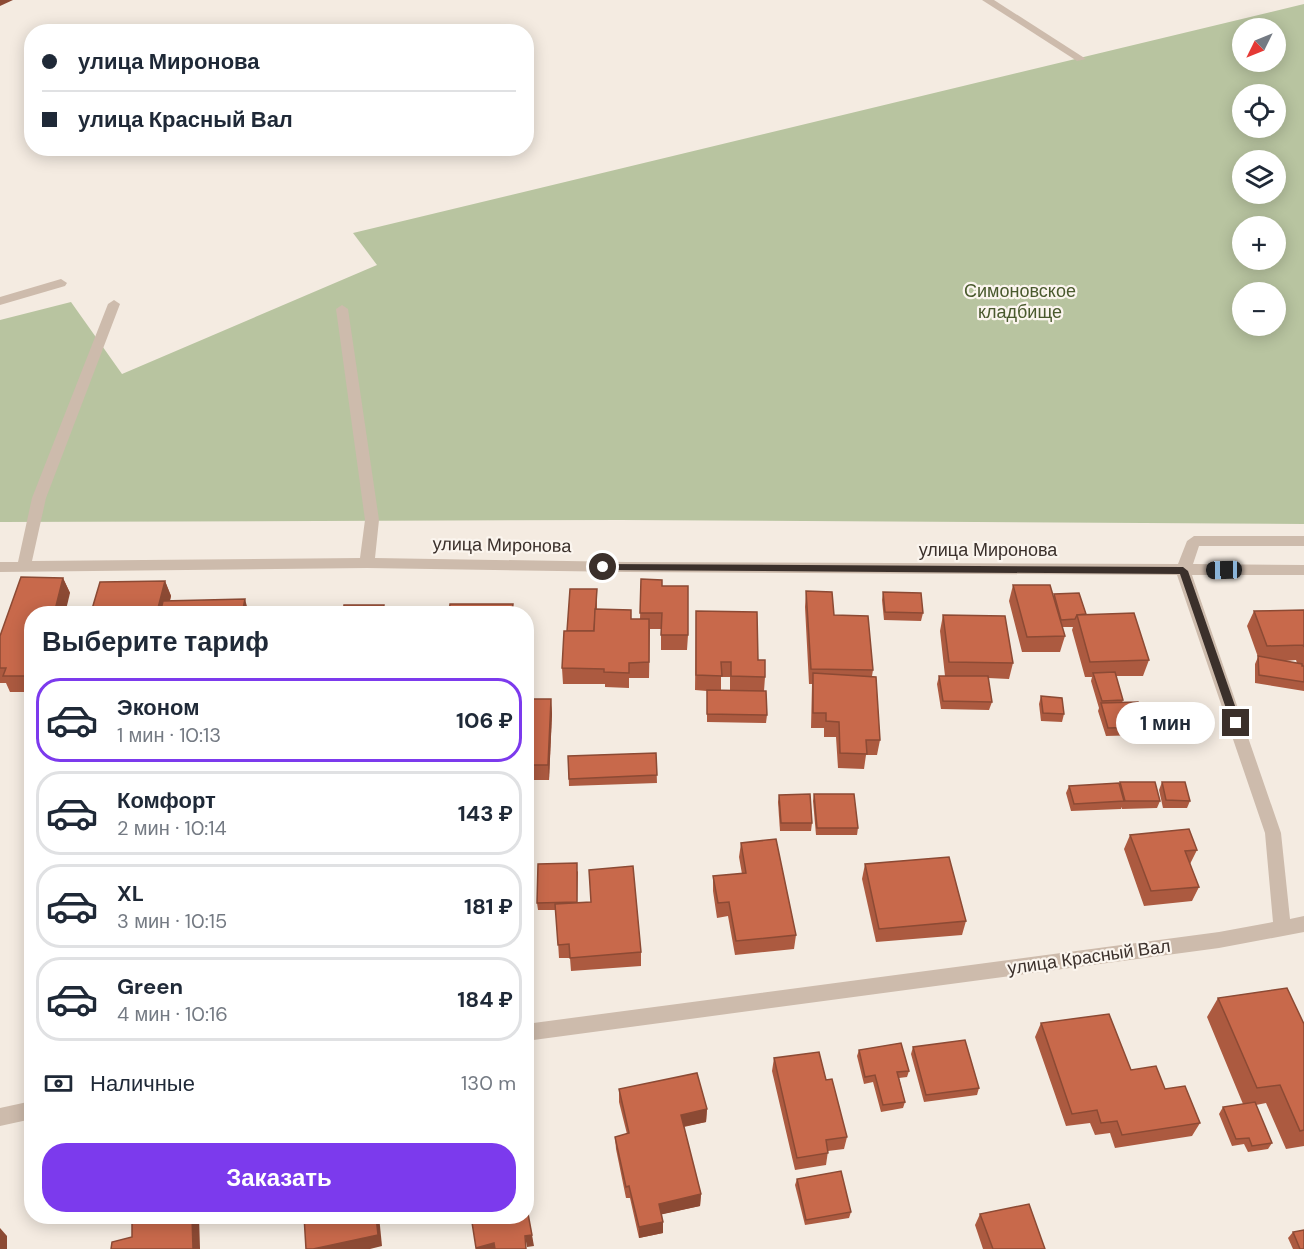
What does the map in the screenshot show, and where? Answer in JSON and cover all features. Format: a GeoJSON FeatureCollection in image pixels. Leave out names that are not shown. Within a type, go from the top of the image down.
{"type":"FeatureCollection","features":[{"type":"Feature","properties":{"kind":"street"},"geometry":{"type":"LineString","coordinates":[[987,0],[1081,59]]}},
{"type":"Feature","properties":{"kind":"street"},"geometry":{"type":"LineString","coordinates":[[0,301],[61,283]]}},
{"type":"Feature","properties":{"kind":"street"},"geometry":{"type":"LineString","coordinates":[[24,566],[39,498],[114,304]]}},
{"type":"Feature","properties":{"kind":"street"},"geometry":{"type":"LineString","coordinates":[[342,309],[372,520],[367,562]]}},
{"type":"Feature","properties":{"kind":"street"},"geometry":{"type":"LineString","coordinates":[[1282,928],[1274,833],[1183,571],[1194,541],[1304,541]]}},
{"type":"Feature","properties":{"kind":"street","name":"улица Миронова"},"geometry":{"type":"LineString","coordinates":[[0,567],[367,562],[1183,571],[1304,570]]}},
{"type":"Feature","properties":{"kind":"street","name":"улица Красный Вал"},"geometry":{"type":"LineString","coordinates":[[534,1032],[1219,939],[1304,924]]}},
{"type":"Feature","properties":{"kind":"street"},"geometry":{"type":"LineString","coordinates":[[0,1117],[24,1112]]}},
{"type":"Feature","properties":{"kind":"green space","name":"Симоновское кладбище"},"geometry":{"type":"Polygon","coordinates":[[[1304,4],[1304,524],[620,520],[0,522],[0,320],[71,302],[122,374],[377,265],[353,233],[1232,21],[1232,72],[1286,72],[1286,18],[1246,18],[1304,4]]]}},
{"type":"Feature","properties":{"kind":"building"},"geometry":{"type":"Polygon","coordinates":[[[21,577],[63,578],[56,606],[24,606],[24,676],[3,676],[6,668],[0,668],[0,636],[21,577]]]}},
{"type":"Feature","properties":{"kind":"building"},"geometry":{"type":"Polygon","coordinates":[[[641,579],[662,580],[662,586],[688,586],[688,635],[661,635],[662,613],[640,613],[641,579]]]}},
{"type":"Feature","properties":{"kind":"building"},"geometry":{"type":"Polygon","coordinates":[[[165,581],[159,606],[93,606],[100,582],[165,581]]]}},
{"type":"Feature","properties":{"kind":"building"},"geometry":{"type":"Polygon","coordinates":[[[1013,585],[1050,585],[1065,636],[1027,637],[1013,585]]]}},
{"type":"Feature","properties":{"kind":"building"},"geometry":{"type":"Polygon","coordinates":[[[570,589],[597,589],[594,631],[567,631],[570,589]]]}},
{"type":"Feature","properties":{"kind":"building"},"geometry":{"type":"Polygon","coordinates":[[[806,591],[832,592],[834,615],[868,616],[873,670],[811,669],[806,591]]]}},
{"type":"Feature","properties":{"kind":"building"},"geometry":{"type":"Polygon","coordinates":[[[883,592],[921,593],[923,613],[885,612],[883,592]]]}},
{"type":"Feature","properties":{"kind":"building"},"geometry":{"type":"Polygon","coordinates":[[[1079,593],[1086,614],[1077,615],[1075,619],[1061,620],[1054,594],[1079,593]]]}},
{"type":"Feature","properties":{"kind":"building"},"geometry":{"type":"Polygon","coordinates":[[[245,599],[244,606],[162,606],[163,601],[245,599]]]}},
{"type":"Feature","properties":{"kind":"building"},"geometry":{"type":"Polygon","coordinates":[[[450,604],[513,604],[513,606],[450,606],[450,604]]]}},
{"type":"Feature","properties":{"kind":"building"},"geometry":{"type":"Polygon","coordinates":[[[344,605],[384,605],[384,606],[344,605]]]}},
{"type":"Feature","properties":{"kind":"building"},"geometry":{"type":"Polygon","coordinates":[[[595,609],[631,610],[631,619],[649,619],[649,662],[629,663],[629,673],[604,672],[604,669],[562,668],[564,631],[594,631],[595,609]]]}},
{"type":"Feature","properties":{"kind":"building"},"geometry":{"type":"Polygon","coordinates":[[[1304,610],[1304,647],[1303,645],[1267,646],[1254,611],[1304,610]]]}},
{"type":"Feature","properties":{"kind":"building"},"geometry":{"type":"Polygon","coordinates":[[[696,611],[757,612],[758,660],[765,660],[765,677],[731,676],[731,662],[721,662],[722,676],[696,675],[696,611]]]}},
{"type":"Feature","properties":{"kind":"building"},"geometry":{"type":"Polygon","coordinates":[[[1134,613],[1149,660],[1090,662],[1077,615],[1134,613]]]}},
{"type":"Feature","properties":{"kind":"building"},"geometry":{"type":"Polygon","coordinates":[[[943,615],[1005,616],[1013,663],[949,662],[943,615]]]}},
{"type":"Feature","properties":{"kind":"building"},"geometry":{"type":"Polygon","coordinates":[[[1258,656],[1302,664],[1304,682],[1259,675],[1258,656]]]}},
{"type":"Feature","properties":{"kind":"building"},"geometry":{"type":"Polygon","coordinates":[[[1115,672],[1123,700],[1102,701],[1093,673],[1115,672]]]}},
{"type":"Feature","properties":{"kind":"building"},"geometry":{"type":"Polygon","coordinates":[[[813,673],[876,677],[880,740],[866,740],[867,754],[840,753],[839,722],[826,721],[826,713],[813,713],[813,673]]]}},
{"type":"Feature","properties":{"kind":"building"},"geometry":{"type":"Polygon","coordinates":[[[939,676],[988,676],[992,702],[943,701],[939,676]]]}},
{"type":"Feature","properties":{"kind":"building"},"geometry":{"type":"Polygon","coordinates":[[[707,690],[766,691],[767,715],[707,714],[707,690]]]}},
{"type":"Feature","properties":{"kind":"building"},"geometry":{"type":"Polygon","coordinates":[[[1041,696],[1062,698],[1064,714],[1043,713],[1041,696]]]}},
{"type":"Feature","properties":{"kind":"building"},"geometry":{"type":"Polygon","coordinates":[[[534,699],[551,699],[548,765],[534,765],[534,699]]]}},
{"type":"Feature","properties":{"kind":"building"},"geometry":{"type":"Polygon","coordinates":[[[1138,702],[1146,727],[1108,728],[1101,703],[1138,702]]]}},
{"type":"Feature","properties":{"kind":"building"},"geometry":{"type":"Polygon","coordinates":[[[656,753],[657,775],[569,779],[568,756],[656,753]]]}},
{"type":"Feature","properties":{"kind":"building"},"geometry":{"type":"Polygon","coordinates":[[[1120,782],[1155,782],[1160,801],[1125,801],[1120,782]]]}},
{"type":"Feature","properties":{"kind":"building"},"geometry":{"type":"Polygon","coordinates":[[[1162,782],[1185,782],[1190,801],[1166,800],[1162,782]]]}},
{"type":"Feature","properties":{"kind":"building"},"geometry":{"type":"Polygon","coordinates":[[[1119,783],[1124,801],[1074,804],[1069,786],[1119,783]]]}},
{"type":"Feature","properties":{"kind":"building"},"geometry":{"type":"Polygon","coordinates":[[[810,794],[812,823],[781,823],[779,795],[810,794]]]}},
{"type":"Feature","properties":{"kind":"building"},"geometry":{"type":"Polygon","coordinates":[[[814,794],[854,794],[858,828],[817,828],[814,794]]]}},
{"type":"Feature","properties":{"kind":"building"},"geometry":{"type":"Polygon","coordinates":[[[1189,829],[1197,850],[1185,851],[1199,887],[1151,891],[1130,835],[1189,829]]]}},
{"type":"Feature","properties":{"kind":"building"},"geometry":{"type":"Polygon","coordinates":[[[776,839],[796,935],[736,941],[729,902],[718,903],[713,876],[746,873],[741,843],[776,839]]]}},
{"type":"Feature","properties":{"kind":"building"},"geometry":{"type":"Polygon","coordinates":[[[949,857],[966,921],[879,929],[865,864],[949,857]]]}},
{"type":"Feature","properties":{"kind":"building"},"geometry":{"type":"Polygon","coordinates":[[[577,863],[577,902],[537,903],[538,864],[577,863]]]}},
{"type":"Feature","properties":{"kind":"building"},"geometry":{"type":"Polygon","coordinates":[[[633,866],[641,952],[570,958],[569,944],[558,945],[555,904],[591,902],[589,870],[633,866]]]}},
{"type":"Feature","properties":{"kind":"building"},"geometry":{"type":"Polygon","coordinates":[[[1287,988],[1304,1024],[1304,1130],[1300,1131],[1280,1085],[1257,1088],[1218,998],[1287,988]]]}},
{"type":"Feature","properties":{"kind":"building"},"geometry":{"type":"Polygon","coordinates":[[[1109,1014],[1131,1070],[1156,1066],[1165,1089],[1185,1086],[1200,1123],[1122,1135],[1117,1121],[1101,1123],[1097,1110],[1072,1114],[1041,1023],[1109,1014]]]}},
{"type":"Feature","properties":{"kind":"building"},"geometry":{"type":"Polygon","coordinates":[[[965,1040],[979,1088],[926,1095],[913,1047],[965,1040]]]}},
{"type":"Feature","properties":{"kind":"building"},"geometry":{"type":"Polygon","coordinates":[[[901,1043],[909,1071],[897,1072],[905,1102],[883,1105],[875,1075],[865,1077],[859,1050],[901,1043]]]}},
{"type":"Feature","properties":{"kind":"building"},"geometry":{"type":"Polygon","coordinates":[[[819,1052],[826,1080],[832,1079],[847,1137],[826,1140],[828,1153],[797,1158],[774,1058],[819,1052]]]}},
{"type":"Feature","properties":{"kind":"building"},"geometry":{"type":"Polygon","coordinates":[[[697,1073],[707,1109],[681,1115],[701,1194],[659,1204],[663,1222],[639,1227],[629,1186],[626,1187],[615,1137],[629,1133],[619,1089],[697,1073]]]}},
{"type":"Feature","properties":{"kind":"building"},"geometry":{"type":"Polygon","coordinates":[[[1255,1102],[1272,1143],[1252,1146],[1249,1138],[1236,1139],[1223,1107],[1255,1102]]]}},
{"type":"Feature","properties":{"kind":"building"},"geometry":{"type":"Polygon","coordinates":[[[841,1171],[851,1212],[806,1220],[797,1179],[841,1171]]]}},
{"type":"Feature","properties":{"kind":"building"},"geometry":{"type":"Polygon","coordinates":[[[1029,1204],[1045,1249],[993,1249],[980,1214],[1029,1204]]]}},
{"type":"Feature","properties":{"kind":"building"},"geometry":{"type":"Polygon","coordinates":[[[132,1224],[192,1224],[193,1249],[111,1249],[112,1242],[132,1237],[132,1224]]]}},
{"type":"Feature","properties":{"kind":"building"},"geometry":{"type":"Polygon","coordinates":[[[304,1224],[377,1224],[378,1235],[306,1249],[304,1224]]]}},
{"type":"Feature","properties":{"kind":"building"},"geometry":{"type":"Polygon","coordinates":[[[472,1224],[530,1224],[532,1235],[525,1236],[526,1249],[495,1249],[494,1243],[476,1248],[472,1224]]]}},
{"type":"Feature","properties":{"kind":"building"},"geometry":{"type":"Polygon","coordinates":[[[1304,1230],[1304,1249],[1300,1249],[1293,1232],[1304,1230]]]}},
{"type":"Feature","properties":{"kind":"route"},"geometry":{"type":"LineString","coordinates":[[603,567],[1183,571],[1236,723]]}}]}
